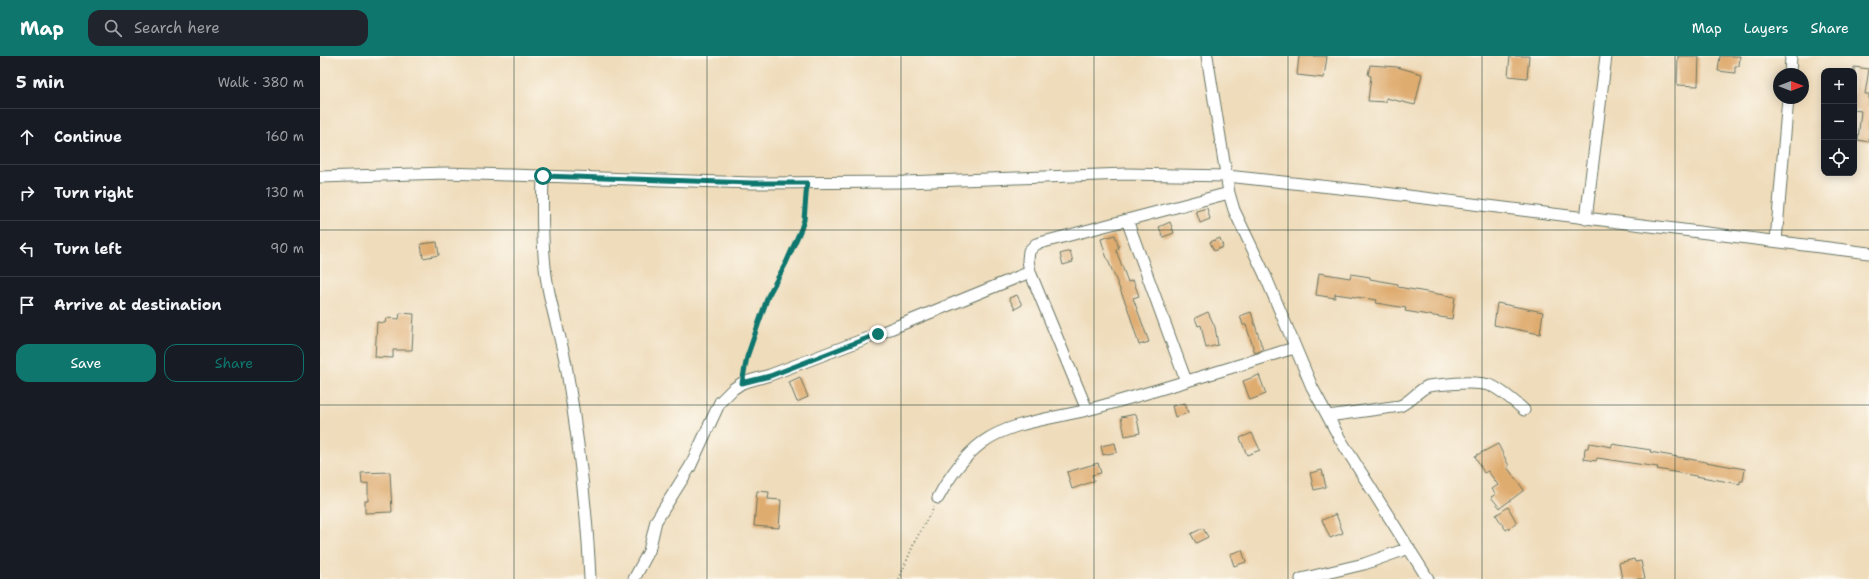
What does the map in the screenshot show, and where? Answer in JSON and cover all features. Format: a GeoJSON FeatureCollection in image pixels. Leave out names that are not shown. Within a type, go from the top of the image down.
{"type":"FeatureCollection","features":[{"type":"Feature","properties":{"kind":"street"},"geometry":{"type":"LineString","coordinates":[[1207,56],[1229,193],[1234,210],[1265,275],[1294,348],[1312,387],[1340,439],[1410,548],[1428,579]]}},
{"type":"Feature","properties":{"kind":"street"},"geometry":{"type":"LineString","coordinates":[[1586,219],[1606,56]]}},
{"type":"Feature","properties":{"kind":"street"},"geometry":{"type":"LineString","coordinates":[[1790,68],[1791,56]]}},
{"type":"Feature","properties":{"kind":"street"},"geometry":{"type":"LineString","coordinates":[[1776,242],[1788,104]]}},
{"type":"Feature","properties":{"kind":"street"},"geometry":{"type":"LineString","coordinates":[[320,177],[446,173],[752,183],[807,183],[1126,174],[1227,176],[1376,192],[1869,253]]}},
{"type":"Feature","properties":{"kind":"street"},"geometry":{"type":"LineString","coordinates":[[543,176],[542,207],[545,268],[554,318],[565,361],[577,432],[585,500],[590,579]]}},
{"type":"Feature","properties":{"kind":"street"},"geometry":{"type":"LineString","coordinates":[[1087,410],[1030,272],[1028,260],[1029,250],[1036,244],[1229,193]]}},
{"type":"Feature","properties":{"kind":"street"},"geometry":{"type":"LineString","coordinates":[[1127,220],[1186,380]]}},
{"type":"Feature","properties":{"kind":"street"},"geometry":{"type":"LineString","coordinates":[[634,579],[649,552],[656,521],[690,467],[720,402],[742,383],[770,376],[1030,272]]}},
{"type":"Feature","properties":{"kind":"street"},"geometry":{"type":"LineString","coordinates":[[938,498],[948,480],[969,454],[984,441],[1000,433],[1087,410],[1294,348]]}},
{"type":"Feature","properties":{"kind":"street"},"geometry":{"type":"LineString","coordinates":[[1328,416],[1400,406],[1406,403],[1420,390],[1428,386],[1477,383],[1491,386],[1504,393],[1524,410]]}},
{"type":"Feature","properties":{"kind":"street"},"geometry":{"type":"LineString","coordinates":[[1301,579],[1364,564],[1410,548]]}},
{"type":"Feature","properties":{"kind":"path"},"geometry":{"type":"LineString","coordinates":[[742,383],[747,357],[768,296],[786,263],[804,220],[807,183]]}},
{"type":"Feature","properties":{"kind":"path"},"geometry":{"type":"LineString","coordinates":[[899,579],[915,541],[938,498]]}},
{"type":"Feature","properties":{"kind":"building"},"geometry":{"type":"Polygon","coordinates":[[[1299,56],[1327,56],[1324,78],[1297,75],[1299,56]]]}},
{"type":"Feature","properties":{"kind":"building"},"geometry":{"type":"Polygon","coordinates":[[[1510,56],[1529,56],[1527,78],[1508,76],[1510,56]]]}},
{"type":"Feature","properties":{"kind":"building"},"geometry":{"type":"Polygon","coordinates":[[[1678,56],[1699,56],[1698,86],[1677,85],[1678,56]]]}},
{"type":"Feature","properties":{"kind":"building"},"geometry":{"type":"Polygon","coordinates":[[[1720,56],[1740,56],[1739,66],[1735,66],[1735,73],[1718,71],[1720,56]]]}},
{"type":"Feature","properties":{"kind":"building"},"geometry":{"type":"Polygon","coordinates":[[[1370,65],[1397,67],[1422,74],[1415,105],[1386,98],[1386,102],[1368,101],[1371,76],[1368,75],[1370,65]]]}},
{"type":"Feature","properties":{"kind":"building"},"geometry":{"type":"Polygon","coordinates":[[[1854,67],[1869,69],[1865,94],[1869,94],[1869,142],[1858,140],[1861,111],[1857,110],[1857,68],[1854,67]]]}},
{"type":"Feature","properties":{"kind":"building"},"geometry":{"type":"Polygon","coordinates":[[[1207,208],[1210,219],[1200,223],[1196,211],[1207,208]]]}},
{"type":"Feature","properties":{"kind":"building"},"geometry":{"type":"Polygon","coordinates":[[[1170,222],[1174,233],[1163,237],[1159,227],[1170,222]]]}},
{"type":"Feature","properties":{"kind":"building"},"geometry":{"type":"Polygon","coordinates":[[[1115,235],[1119,249],[1116,250],[1128,282],[1133,280],[1139,296],[1133,298],[1149,342],[1139,345],[1128,309],[1105,253],[1101,239],[1115,235]]]}},
{"type":"Feature","properties":{"kind":"building"},"geometry":{"type":"Polygon","coordinates":[[[1220,238],[1223,247],[1214,251],[1210,242],[1220,238]]]}},
{"type":"Feature","properties":{"kind":"building"},"geometry":{"type":"Polygon","coordinates":[[[437,242],[439,255],[423,258],[421,244],[437,242]]]}},
{"type":"Feature","properties":{"kind":"building"},"geometry":{"type":"Polygon","coordinates":[[[1070,251],[1073,262],[1063,265],[1060,254],[1070,251]]]}},
{"type":"Feature","properties":{"kind":"building"},"geometry":{"type":"Polygon","coordinates":[[[1319,273],[1350,278],[1351,274],[1370,277],[1370,279],[1398,284],[1398,287],[1455,297],[1452,319],[1405,311],[1406,308],[1376,303],[1377,300],[1335,294],[1335,298],[1316,295],[1319,273]]]}},
{"type":"Feature","properties":{"kind":"building"},"geometry":{"type":"Polygon","coordinates":[[[1017,295],[1022,305],[1015,309],[1009,298],[1017,295]]]}},
{"type":"Feature","properties":{"kind":"building"},"geometry":{"type":"Polygon","coordinates":[[[1497,303],[1543,312],[1540,334],[1494,325],[1497,303]]]}},
{"type":"Feature","properties":{"kind":"building"},"geometry":{"type":"Polygon","coordinates":[[[1208,312],[1215,327],[1218,345],[1206,348],[1201,325],[1198,326],[1195,318],[1208,312]]]}},
{"type":"Feature","properties":{"kind":"building"},"geometry":{"type":"Polygon","coordinates":[[[1251,312],[1263,350],[1255,353],[1246,325],[1243,325],[1240,316],[1251,312]]]}},
{"type":"Feature","properties":{"kind":"building"},"geometry":{"type":"Polygon","coordinates":[[[400,313],[414,314],[412,350],[393,350],[393,358],[375,357],[377,322],[385,323],[386,318],[399,319],[400,313]]]}},
{"type":"Feature","properties":{"kind":"building"},"geometry":{"type":"Polygon","coordinates":[[[1259,375],[1266,394],[1250,400],[1243,381],[1259,375]]]}},
{"type":"Feature","properties":{"kind":"building"},"geometry":{"type":"Polygon","coordinates":[[[800,377],[808,397],[797,402],[789,382],[800,377]]]}},
{"type":"Feature","properties":{"kind":"building"},"geometry":{"type":"Polygon","coordinates":[[[1185,403],[1188,413],[1175,417],[1172,406],[1185,403]]]}},
{"type":"Feature","properties":{"kind":"building"},"geometry":{"type":"Polygon","coordinates":[[[1136,414],[1140,433],[1125,436],[1121,417],[1136,414]]]}},
{"type":"Feature","properties":{"kind":"building"},"geometry":{"type":"Polygon","coordinates":[[[1252,433],[1260,450],[1247,455],[1240,438],[1252,433]]]}},
{"type":"Feature","properties":{"kind":"building"},"geometry":{"type":"Polygon","coordinates":[[[1115,443],[1117,452],[1103,455],[1101,446],[1115,443]]]}},
{"type":"Feature","properties":{"kind":"building"},"geometry":{"type":"Polygon","coordinates":[[[1589,443],[1612,447],[1612,444],[1651,450],[1650,452],[1745,469],[1743,481],[1740,481],[1740,484],[1657,469],[1658,467],[1597,458],[1596,461],[1584,459],[1585,448],[1588,448],[1589,443]]]}},
{"type":"Feature","properties":{"kind":"building"},"geometry":{"type":"Polygon","coordinates":[[[1498,444],[1509,466],[1507,467],[1524,490],[1500,508],[1491,497],[1496,494],[1492,489],[1498,485],[1488,471],[1484,473],[1475,456],[1498,444]]]}},
{"type":"Feature","properties":{"kind":"building"},"geometry":{"type":"Polygon","coordinates":[[[1098,463],[1101,473],[1092,475],[1094,481],[1072,489],[1067,472],[1098,463]]]}},
{"type":"Feature","properties":{"kind":"building"},"geometry":{"type":"Polygon","coordinates":[[[1322,470],[1326,487],[1314,490],[1310,473],[1322,470]]]}},
{"type":"Feature","properties":{"kind":"building"},"geometry":{"type":"Polygon","coordinates":[[[390,472],[392,512],[365,513],[365,501],[368,501],[368,483],[362,484],[361,473],[390,472]]]}},
{"type":"Feature","properties":{"kind":"building"},"geometry":{"type":"Polygon","coordinates":[[[757,491],[769,492],[768,499],[781,500],[779,528],[754,526],[757,491]]]}},
{"type":"Feature","properties":{"kind":"building"},"geometry":{"type":"Polygon","coordinates":[[[1508,507],[1517,523],[1506,530],[1496,515],[1508,507]]]}},
{"type":"Feature","properties":{"kind":"building"},"geometry":{"type":"Polygon","coordinates":[[[1336,514],[1343,533],[1330,538],[1322,520],[1336,514]]]}},
{"type":"Feature","properties":{"kind":"building"},"geometry":{"type":"Polygon","coordinates":[[[1203,528],[1208,537],[1196,543],[1191,534],[1203,528]]]}},
{"type":"Feature","properties":{"kind":"building"},"geometry":{"type":"Polygon","coordinates":[[[1242,550],[1246,562],[1234,566],[1230,554],[1242,550]]]}},
{"type":"Feature","properties":{"kind":"building"},"geometry":{"type":"Polygon","coordinates":[[[1634,559],[1635,562],[1641,561],[1645,579],[1622,579],[1619,563],[1634,559]]]}},
{"type":"Feature","properties":{"kind":"route"},"geometry":{"type":"LineString","coordinates":[[543,176],[752,183],[807,183],[804,220],[786,263],[768,296],[747,357],[742,383],[770,376],[878,334]]}}]}
